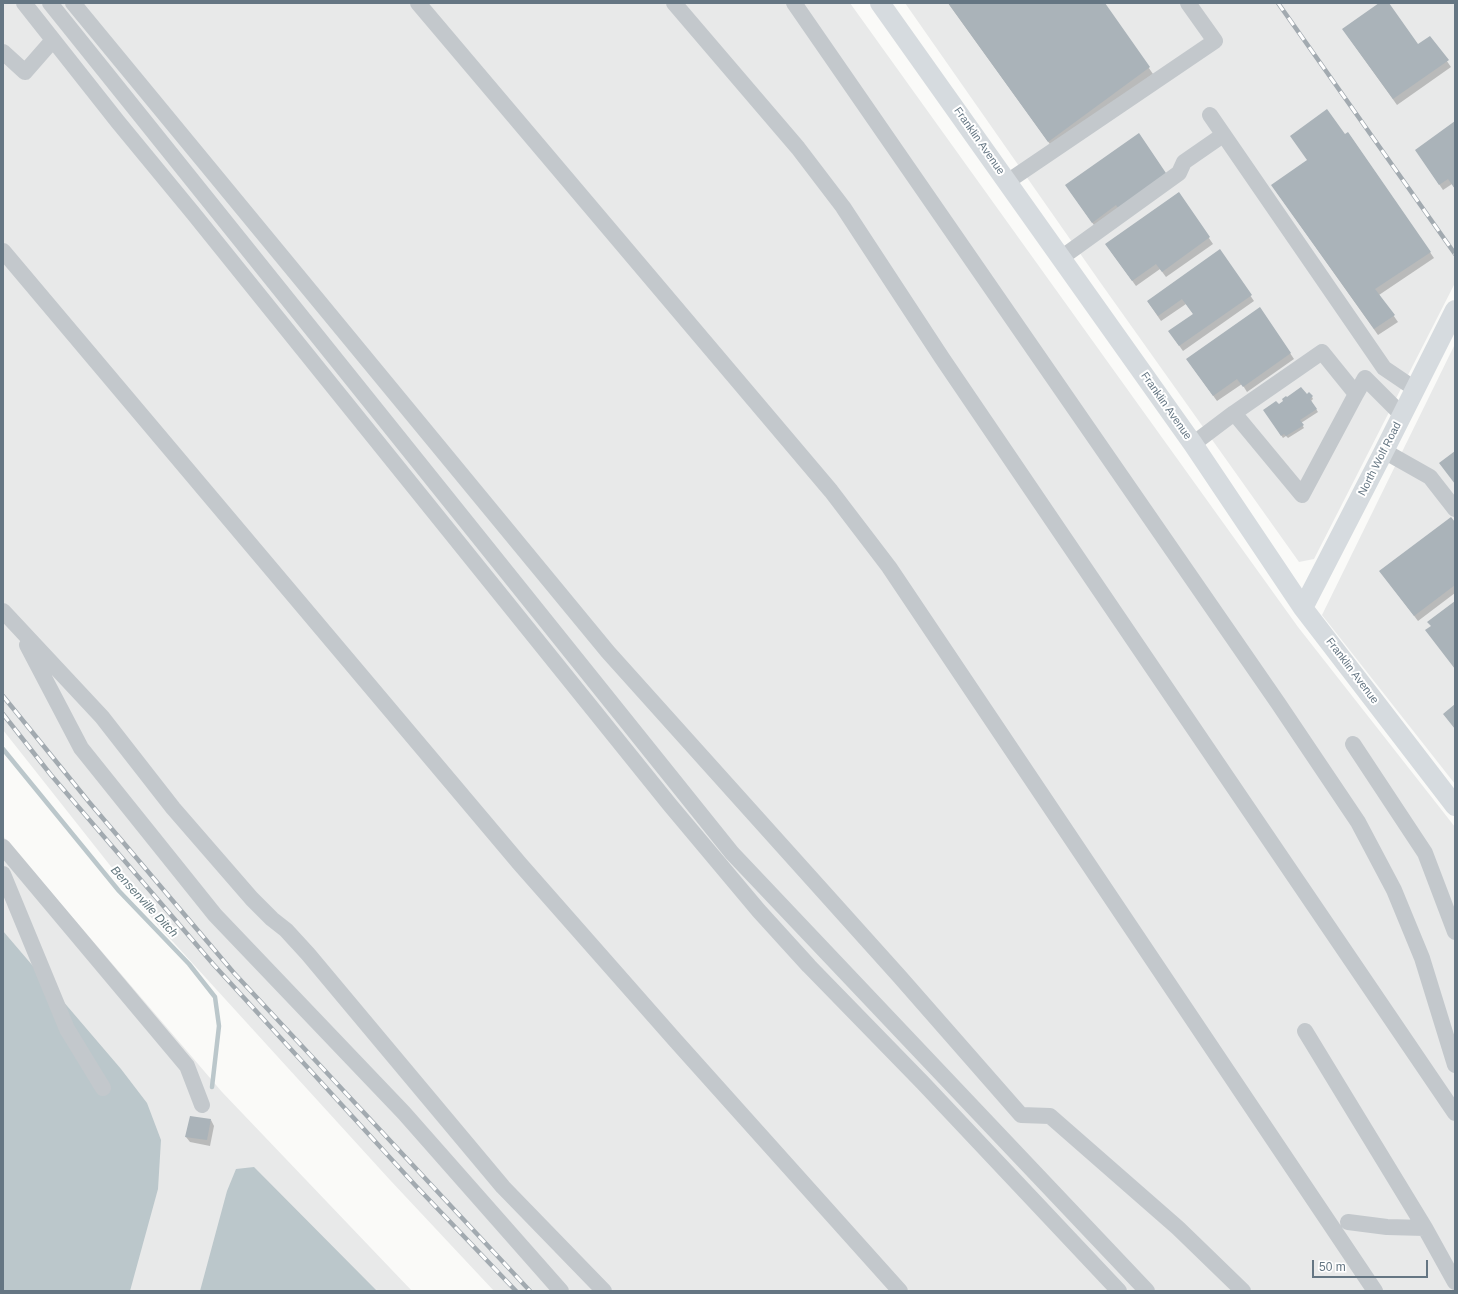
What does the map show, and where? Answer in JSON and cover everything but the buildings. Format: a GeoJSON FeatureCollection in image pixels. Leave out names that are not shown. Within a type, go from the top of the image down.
{"type":"FeatureCollection","features":[{"type":"Feature","properties":{"kind":"main road","name":"Franklin Avenue"},"geometry":{"type":"LineString","coordinates":[[880,3],[1193,444],[1303,608],[1455,806]]}},
{"type":"Feature","properties":{"kind":"main road","name":"North Wolf Road"},"geometry":{"type":"LineString","coordinates":[[1303,608],[1455,310]]}},
{"type":"Feature","properties":{"kind":"lane"},"geometry":{"type":"LineString","coordinates":[[24,3],[665,798],[759,911],[809,966],[923,1083],[1119,1291]]}},
{"type":"Feature","properties":{"kind":"lane"},"geometry":{"type":"LineString","coordinates":[[50,3],[732,853],[1147,1291]]}},
{"type":"Feature","properties":{"kind":"lane"},"geometry":{"type":"LineString","coordinates":[[73,3],[608,652],[900,977],[1021,1115],[1050,1116],[1178,1228],[1243,1291]]}},
{"type":"Feature","properties":{"kind":"lane"},"geometry":{"type":"LineString","coordinates":[[418,3],[826,485],[889,567],[1375,1291]]}},
{"type":"Feature","properties":{"kind":"lane"},"geometry":{"type":"LineString","coordinates":[[674,3],[798,148],[843,207],[956,378],[1455,1113]]}},
{"type":"Feature","properties":{"kind":"lane"},"geometry":{"type":"LineString","coordinates":[[794,3],[1269,690],[1358,822],[1394,890],[1422,958],[1455,1065]]}},
{"type":"Feature","properties":{"kind":"lane"},"geometry":{"type":"LineString","coordinates":[[1007,182],[1215,41],[1188,3]]}},
{"type":"Feature","properties":{"kind":"lane"},"geometry":{"type":"LineString","coordinates":[[3,52],[25,72],[53,40]]}},
{"type":"Feature","properties":{"kind":"lane"},"geometry":{"type":"LineString","coordinates":[[1210,115],[1384,368],[1415,390]]}},
{"type":"Feature","properties":{"kind":"lane"},"geometry":{"type":"LineString","coordinates":[[1061,258],[1180,173],[1184,162],[1223,135]]}},
{"type":"Feature","properties":{"kind":"lane"},"geometry":{"type":"LineString","coordinates":[[3,250],[520,864],[675,1040],[900,1291]]}},
{"type":"Feature","properties":{"kind":"lane"},"geometry":{"type":"LineString","coordinates":[[1193,444],[1234,413],[1322,352],[1356,394]]}},
{"type":"Feature","properties":{"kind":"lane"},"geometry":{"type":"LineString","coordinates":[[1234,413],[1302,495],[1365,378],[1402,416]]}},
{"type":"Feature","properties":{"kind":"lane"},"geometry":{"type":"LineString","coordinates":[[1384,451],[1430,477],[1455,509]]}},
{"type":"Feature","properties":{"kind":"lane"},"geometry":{"type":"LineString","coordinates":[[3,611],[102,717],[173,808],[252,899],[272,919],[286,930],[308,954],[503,1187],[604,1291]]}},
{"type":"Feature","properties":{"kind":"lane"},"geometry":{"type":"LineString","coordinates":[[16,626],[81,748],[215,915],[404,1113],[561,1291]]}},
{"type":"Feature","properties":{"kind":"lane"},"geometry":{"type":"LineString","coordinates":[[1353,744],[1425,853],[1455,932]]}},
{"type":"Feature","properties":{"kind":"lane"},"geometry":{"type":"LineString","coordinates":[[3,847],[187,1066],[202,1105]]}},
{"type":"Feature","properties":{"kind":"lane"},"geometry":{"type":"LineString","coordinates":[[3,874],[67,1029],[103,1088]]}},
{"type":"Feature","properties":{"kind":"lane"},"geometry":{"type":"LineString","coordinates":[[1305,1031],[1425,1228],[1455,1282]]}},
{"type":"Feature","properties":{"kind":"lane"},"geometry":{"type":"LineString","coordinates":[[1348,1222],[1425,1228]]}},
{"type":"Feature","properties":{"kind":"shaded area"},"geometry":{"type":"Polygon","coordinates":[[[3,3],[850,3],[1298,627],[1455,827],[1455,1291],[494,1291],[390,1180],[154,921],[3,730],[3,3]]]}},
{"type":"Feature","properties":{"kind":"shaded area"},"geometry":{"type":"Polygon","coordinates":[[[905,3],[1455,3],[1455,283],[1314,559],[1299,562],[1100,282],[905,3]]]}},
{"type":"Feature","properties":{"kind":"shaded area"},"geometry":{"type":"Polygon","coordinates":[[[1455,344],[1455,784],[1322,615],[1455,344]]]}},
{"type":"Feature","properties":{"kind":"shaded area"},"geometry":{"type":"Polygon","coordinates":[[[3,836],[222,1092],[412,1291],[3,1291],[3,836]]]}},
{"type":"Feature","properties":{"kind":"shaded area"},"geometry":{"type":"Polygon","coordinates":[[[3,931],[121,1069],[147,1103],[161,1140],[158,1189],[130,1291],[3,1291],[3,931]]]}},
{"type":"Feature","properties":{"kind":"shaded area"},"geometry":{"type":"Polygon","coordinates":[[[254,1167],[377,1291],[200,1291],[227,1191],[236,1169],[254,1167]]]}},
{"type":"Feature","properties":{"kind":"waterway","name":"Bensenville Ditch"},"geometry":{"type":"LineString","coordinates":[[3,749],[119,891],[189,964],[215,997],[219,1026],[212,1087]]}},
{"type":"Feature","properties":{"kind":"railway"},"geometry":{"type":"LineString","coordinates":[[1278,3],[1455,254]]}},
{"type":"Feature","properties":{"kind":"railway"},"geometry":{"type":"LineString","coordinates":[[3,696],[89,802],[234,973],[530,1291]]}},
{"type":"Feature","properties":{"kind":"railway"},"geometry":{"type":"LineString","coordinates":[[3,714],[51,775],[213,964],[415,1185],[516,1291]]}}]}
